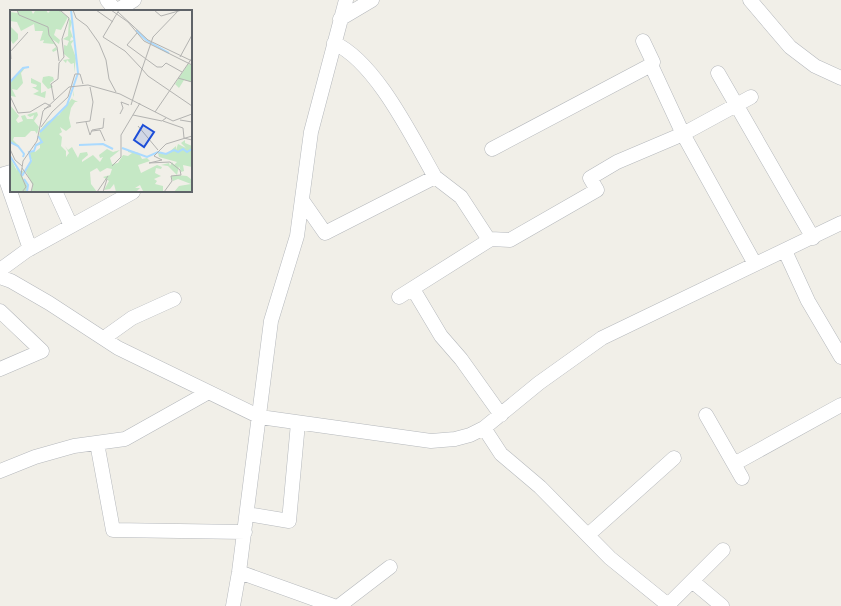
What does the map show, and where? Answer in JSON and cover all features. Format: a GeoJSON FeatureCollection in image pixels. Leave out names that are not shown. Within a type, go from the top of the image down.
{"type":"FeatureCollection","features":[{"type":"Feature","properties":{"kind":"street"},"geometry":{"type":"LineString","coordinates":[[107,0],[115,10]]}},
{"type":"Feature","properties":{"kind":"street"},"geometry":{"type":"LineString","coordinates":[[118,10],[134,0]]}},
{"type":"Feature","properties":{"kind":"street"},"geometry":{"type":"LineString","coordinates":[[232,606],[239,572],[247,514],[271,321],[297,236],[312,132],[346,0]]}},
{"type":"Feature","properties":{"kind":"street"},"geometry":{"type":"LineString","coordinates":[[340,19],[372,0]]}},
{"type":"Feature","properties":{"kind":"street"},"geometry":{"type":"LineString","coordinates":[[750,0],[790,47],[815,66],[841,78]]}},
{"type":"Feature","properties":{"kind":"street"},"geometry":{"type":"LineString","coordinates":[[643,41],[653,62],[651,65],[683,134],[755,264]]}},
{"type":"Feature","properties":{"kind":"street"},"geometry":{"type":"LineString","coordinates":[[334,43],[346,48],[387,93],[435,177],[461,197],[489,240]]}},
{"type":"Feature","properties":{"kind":"street"},"geometry":{"type":"LineString","coordinates":[[492,149],[651,65]]}},
{"type":"Feature","properties":{"kind":"street"},"geometry":{"type":"LineString","coordinates":[[718,73],[734,98],[736,105],[813,238]]}},
{"type":"Feature","properties":{"kind":"street"},"geometry":{"type":"LineString","coordinates":[[399,297],[492,238],[510,240],[597,190],[590,178],[617,162],[683,134],[751,97]]}},
{"type":"Feature","properties":{"kind":"street"},"geometry":{"type":"LineString","coordinates":[[10,172],[4,174],[10,191]]}},
{"type":"Feature","properties":{"kind":"street"},"geometry":{"type":"LineString","coordinates":[[302,200],[325,233],[435,177]]}},
{"type":"Feature","properties":{"kind":"street"},"geometry":{"type":"LineString","coordinates":[[10,192],[30,249]]}},
{"type":"Feature","properties":{"kind":"street"},"geometry":{"type":"LineString","coordinates":[[55,192],[71,226]]}},
{"type":"Feature","properties":{"kind":"street"},"geometry":{"type":"LineString","coordinates":[[0,270],[30,249],[132,192]]}},
{"type":"Feature","properties":{"kind":"street"},"geometry":{"type":"LineString","coordinates":[[0,277],[11,281],[49,303],[118,348],[260,417],[431,441],[455,439],[470,435],[484,428],[539,383],[602,338],[755,264],[813,238],[841,223]]}},
{"type":"Feature","properties":{"kind":"street"},"geometry":{"type":"LineString","coordinates":[[785,251],[808,301],[841,357]]}},
{"type":"Feature","properties":{"kind":"street"},"geometry":{"type":"LineString","coordinates":[[413,289],[441,336],[461,359],[501,415]]}},
{"type":"Feature","properties":{"kind":"street"},"geometry":{"type":"LineString","coordinates":[[104,338],[132,318],[174,299]]}},
{"type":"Feature","properties":{"kind":"street"},"geometry":{"type":"LineString","coordinates":[[0,311],[42,351],[0,369]]}},
{"type":"Feature","properties":{"kind":"street"},"geometry":{"type":"LineString","coordinates":[[0,471],[35,457],[74,446],[125,439],[208,393]]}},
{"type":"Feature","properties":{"kind":"street"},"geometry":{"type":"LineString","coordinates":[[734,464],[841,406]]}},
{"type":"Feature","properties":{"kind":"street"},"geometry":{"type":"LineString","coordinates":[[706,415],[742,478]]}},
{"type":"Feature","properties":{"kind":"street"},"geometry":{"type":"LineString","coordinates":[[247,514],[289,521],[298,423]]}},
{"type":"Feature","properties":{"kind":"street"},"geometry":{"type":"LineString","coordinates":[[484,428],[501,454],[540,487],[610,558],[668,605],[723,550]]}},
{"type":"Feature","properties":{"kind":"street"},"geometry":{"type":"LineString","coordinates":[[97,442],[114,530],[244,532]]}},
{"type":"Feature","properties":{"kind":"street"},"geometry":{"type":"LineString","coordinates":[[588,535],[674,458]]}},
{"type":"Feature","properties":{"kind":"street"},"geometry":{"type":"LineString","coordinates":[[339,606],[390,566]]}},
{"type":"Feature","properties":{"kind":"street"},"geometry":{"type":"LineString","coordinates":[[239,572],[334,606]]}},
{"type":"Feature","properties":{"kind":"street"},"geometry":{"type":"LineString","coordinates":[[692,582],[722,606]]}}]}
